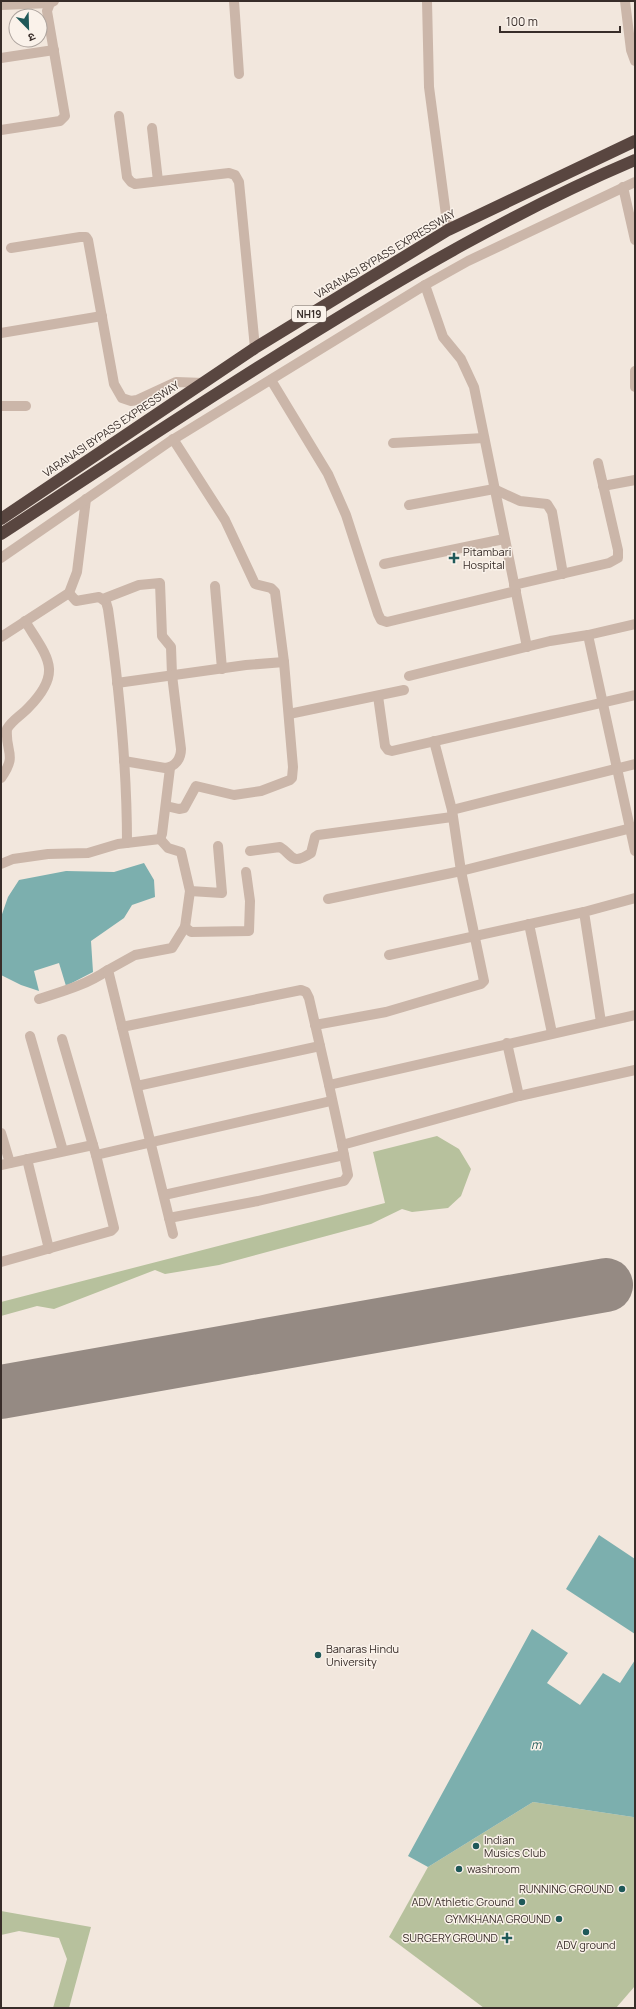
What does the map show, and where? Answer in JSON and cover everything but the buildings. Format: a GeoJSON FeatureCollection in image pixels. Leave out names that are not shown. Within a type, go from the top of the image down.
{"type":"FeatureCollection","features":[{"type":"Feature","properties":{"kind":"highway","name":"VARANASI BYPASS EXPRESSWAY"},"geometry":{"type":"LineString","coordinates":[[1,519],[255,348],[448,230],[635,141]]}},
{"type":"Feature","properties":{"kind":"highway","name":"NH19"},"geometry":{"type":"LineString","coordinates":[[1,534],[198,405],[354,307],[469,241],[604,173],[635,160]]}},
{"type":"Feature","properties":{"kind":"street"},"geometry":{"type":"LineString","coordinates":[[234,1],[239,74]]}},
{"type":"Feature","properties":{"kind":"street"},"geometry":{"type":"LineString","coordinates":[[427,1],[429,87],[448,230]]}},
{"type":"Feature","properties":{"kind":"street"},"geometry":{"type":"LineString","coordinates":[[625,1],[631,50],[635,61]]}},
{"type":"Feature","properties":{"kind":"street"},"geometry":{"type":"LineString","coordinates":[[1,5],[52,2]]}},
{"type":"Feature","properties":{"kind":"street"},"geometry":{"type":"LineString","coordinates":[[1,130],[63,120],[66,112],[47,11],[52,2]]}},
{"type":"Feature","properties":{"kind":"street"},"geometry":{"type":"LineString","coordinates":[[1,58],[54,50]]}},
{"type":"Feature","properties":{"kind":"street"},"geometry":{"type":"LineString","coordinates":[[119,116],[129,180],[135,184],[229,173],[235,175],[239,182],[255,348]]}},
{"type":"Feature","properties":{"kind":"street"},"geometry":{"type":"LineString","coordinates":[[152,128],[158,181]]}},
{"type":"Feature","properties":{"kind":"street"},"geometry":{"type":"LineString","coordinates":[[1,558],[173,439],[425,285],[468,261],[635,182]]}},
{"type":"Feature","properties":{"kind":"street"},"geometry":{"type":"LineString","coordinates":[[623,187],[635,240]]}},
{"type":"Feature","properties":{"kind":"street"},"geometry":{"type":"LineString","coordinates":[[11,248],[86,237],[88,240],[114,384],[122,398],[131,401],[137,400],[176,382],[204,383]]}},
{"type":"Feature","properties":{"kind":"street"},"geometry":{"type":"LineString","coordinates":[[425,285],[443,337],[461,359],[474,387],[527,647]]}},
{"type":"Feature","properties":{"kind":"street"},"geometry":{"type":"LineString","coordinates":[[1,333],[102,316]]}},
{"type":"Feature","properties":{"kind":"street"},"geometry":{"type":"LineString","coordinates":[[635,371],[635,387]]}},
{"type":"Feature","properties":{"kind":"street"},"geometry":{"type":"LineString","coordinates":[[271,380],[328,474],[346,515],[376,608],[381,620],[386,622],[609,563],[618,558],[618,550],[598,463]]}},
{"type":"Feature","properties":{"kind":"street"},"geometry":{"type":"LineString","coordinates":[[1,406],[26,406]]}},
{"type":"Feature","properties":{"kind":"street"},"geometry":{"type":"LineString","coordinates":[[393,443],[484,438]]}},
{"type":"Feature","properties":{"kind":"street"},"geometry":{"type":"LineString","coordinates":[[166,806],[182,809],[184,808],[196,786],[234,795],[261,791],[290,780],[292,778],[293,767],[284,662],[275,592],[271,588],[255,584],[225,520],[173,439]]}},
{"type":"Feature","properties":{"kind":"street"},"geometry":{"type":"LineString","coordinates":[[603,486],[635,480]]}},
{"type":"Feature","properties":{"kind":"street"},"geometry":{"type":"LineString","coordinates":[[408,505],[494,489],[520,501],[542,502],[550,507],[563,574]]}},
{"type":"Feature","properties":{"kind":"street"},"geometry":{"type":"LineString","coordinates":[[1,637],[69,592],[77,572],[86,500]]}},
{"type":"Feature","properties":{"kind":"street"},"geometry":{"type":"LineString","coordinates":[[384,564],[504,539]]}},
{"type":"Feature","properties":{"kind":"street"},"geometry":{"type":"LineString","coordinates":[[69,592],[76,601],[96,597],[102,599],[138,585],[160,583],[162,636],[172,648],[172,675],[181,753],[179,759],[170,768],[166,806],[160,839]]}},
{"type":"Feature","properties":{"kind":"street"},"geometry":{"type":"LineString","coordinates":[[215,586],[222,669]]}},
{"type":"Feature","properties":{"kind":"street"},"geometry":{"type":"LineString","coordinates":[[102,599],[108,609],[117,683],[124,761],[127,843]]}},
{"type":"Feature","properties":{"kind":"street"},"geometry":{"type":"LineString","coordinates":[[1,778],[8,768],[11,759],[7,729],[41,695],[46,687],[49,677],[48,659],[25,621]]}},
{"type":"Feature","properties":{"kind":"street"},"geometry":{"type":"LineString","coordinates":[[409,676],[527,647],[635,624]]}},
{"type":"Feature","properties":{"kind":"street"},"geometry":{"type":"LineString","coordinates":[[588,635],[604,702],[616,768],[632,828],[635,851]]}},
{"type":"Feature","properties":{"kind":"street"},"geometry":{"type":"LineString","coordinates":[[117,683],[284,662]]}},
{"type":"Feature","properties":{"kind":"street"},"geometry":{"type":"LineString","coordinates":[[289,714],[404,690]]}},
{"type":"Feature","properties":{"kind":"street"},"geometry":{"type":"LineString","coordinates":[[378,696],[385,746],[388,750],[392,751],[635,695]]}},
{"type":"Feature","properties":{"kind":"street"},"geometry":{"type":"LineString","coordinates":[[315,1025],[386,1012],[481,984],[484,981],[476,936],[460,871],[452,814],[434,741]]}},
{"type":"Feature","properties":{"kind":"street"},"geometry":{"type":"LineString","coordinates":[[124,761],[170,768]]}},
{"type":"Feature","properties":{"kind":"street"},"geometry":{"type":"LineString","coordinates":[[250,851],[280,847],[289,856],[296,859],[311,853],[315,837],[318,835],[452,814],[635,764]]}},
{"type":"Feature","properties":{"kind":"street"},"geometry":{"type":"LineString","coordinates":[[328,899],[460,871],[632,828]]}},
{"type":"Feature","properties":{"kind":"street"},"geometry":{"type":"LineString","coordinates":[[1,864],[13,859],[48,854],[88,853],[127,843],[160,839]]}},
{"type":"Feature","properties":{"kind":"street"},"geometry":{"type":"LineString","coordinates":[[39,999],[81,985],[135,954],[172,948],[186,928],[190,891],[181,852],[168,848],[160,839]]}},
{"type":"Feature","properties":{"kind":"street"},"geometry":{"type":"LineString","coordinates":[[190,891],[222,893],[218,846]]}},
{"type":"Feature","properties":{"kind":"street"},"geometry":{"type":"LineString","coordinates":[[186,928],[191,932],[249,931],[250,901],[246,872]]}},
{"type":"Feature","properties":{"kind":"street"},"geometry":{"type":"LineString","coordinates":[[390,955],[584,912],[635,898]]}},
{"type":"Feature","properties":{"kind":"street"},"geometry":{"type":"LineString","coordinates":[[584,912],[601,1022]]}},
{"type":"Feature","properties":{"kind":"street"},"geometry":{"type":"LineString","coordinates":[[529,924],[552,1034]]}},
{"type":"Feature","properties":{"kind":"street"},"geometry":{"type":"LineString","coordinates":[[108,970],[152,1143],[173,1234]]}},
{"type":"Feature","properties":{"kind":"street"},"geometry":{"type":"LineString","coordinates":[[122,1027],[301,990],[306,992],[309,998],[348,1176],[344,1180],[258,1201],[169,1218]]}},
{"type":"Feature","properties":{"kind":"street"},"geometry":{"type":"LineString","coordinates":[[329,1084],[635,1015]]}},
{"type":"Feature","properties":{"kind":"street"},"geometry":{"type":"LineString","coordinates":[[30,1036],[63,1151]]}},
{"type":"Feature","properties":{"kind":"street"},"geometry":{"type":"LineString","coordinates":[[1,1262],[111,1231],[114,1228],[96,1155],[62,1039]]}},
{"type":"Feature","properties":{"kind":"street"},"geometry":{"type":"LineString","coordinates":[[507,1043],[519,1096]]}},
{"type":"Feature","properties":{"kind":"street"},"geometry":{"type":"LineString","coordinates":[[137,1086],[320,1046]]}},
{"type":"Feature","properties":{"kind":"street"},"geometry":{"type":"LineString","coordinates":[[164,1195],[343,1150],[519,1096],[635,1070]]}},
{"type":"Feature","properties":{"kind":"street"},"geometry":{"type":"LineString","coordinates":[[96,1155],[331,1101]]}},
{"type":"Feature","properties":{"kind":"street"},"geometry":{"type":"LineString","coordinates":[[1,1133],[5,1164],[93,1145]]}},
{"type":"Feature","properties":{"kind":"street"},"geometry":{"type":"LineString","coordinates":[[27,1159],[49,1249]]}},
{"type":"Feature","properties":{"kind":"green space"},"geometry":{"type":"Polygon","coordinates":[[[437,1136],[459,1149],[471,1169],[461,1196],[448,1208],[412,1212],[402,1209],[371,1224],[219,1265],[165,1274],[155,1270],[54,1309],[37,1306],[1,1316],[1,1302],[385,1203],[373,1152],[437,1136]]]}},
{"type":"Feature","properties":{"kind":"green space","name":"ADV Athletic Ground"},"geometry":{"type":"Polygon","coordinates":[[[533,1802],[633,1817],[635,1819],[635,1986],[616,2008],[484,2008],[389,1937],[428,1867],[533,1802]]]}},
{"type":"Feature","properties":{"kind":"green space"},"geometry":{"type":"Polygon","coordinates":[[[1,1911],[91,1927],[69,2008],[53,2008],[67,1959],[59,1938],[19,1931],[1,1935],[1,1911]]]}},
{"type":"Feature","properties":{"kind":"water"},"geometry":{"type":"Polygon","coordinates":[[[144,863],[154,880],[155,897],[132,905],[124,918],[91,941],[93,972],[66,986],[59,963],[34,971],[39,991],[21,985],[1,975],[1,917],[8,897],[19,880],[66,871],[114,872],[144,863]]]}},
{"type":"Feature","properties":{"kind":"water"},"geometry":{"type":"Polygon","coordinates":[[[599,1535],[635,1559],[635,1634],[566,1589],[599,1535]]]}},
{"type":"Feature","properties":{"kind":"water","name":"m"},"geometry":{"type":"Polygon","coordinates":[[[532,1629],[568,1653],[547,1683],[580,1705],[603,1673],[620,1683],[635,1660],[635,1819],[633,1817],[533,1802],[428,1867],[408,1856],[532,1629]]]}},
{"type":"Feature","properties":{"kind":"runway"},"geometry":{"type":"LineString","coordinates":[[1,1392],[606,1285]]}},
{"type":"Feature","properties":{"kind":"place","name":"Pitambari Hospital"},"geometry":{"type":"Point","coordinates":[454,558]}},
{"type":"Feature","properties":{"kind":"place","name":"Banaras Hindu University"},"geometry":{"type":"Point","coordinates":[318,1655]}},
{"type":"Feature","properties":{"kind":"place","name":"Indian Musics Club"},"geometry":{"type":"Point","coordinates":[476,1846]}},
{"type":"Feature","properties":{"kind":"place","name":"washroom"},"geometry":{"type":"Point","coordinates":[459,1869]}},
{"type":"Feature","properties":{"kind":"place","name":"RUNNING GROUND"},"geometry":{"type":"Point","coordinates":[622,1889]}},
{"type":"Feature","properties":{"kind":"place","name":"ADV Athletic Ground"},"geometry":{"type":"Point","coordinates":[522,1902]}},
{"type":"Feature","properties":{"kind":"place","name":"GYMKHANA GROUND"},"geometry":{"type":"Point","coordinates":[559,1919]}},
{"type":"Feature","properties":{"kind":"place","name":"ADV ground"},"geometry":{"type":"Point","coordinates":[586,1932]}},
{"type":"Feature","properties":{"kind":"place","name":"SURGERY GROUND"},"geometry":{"type":"Point","coordinates":[507,1938]}}]}
